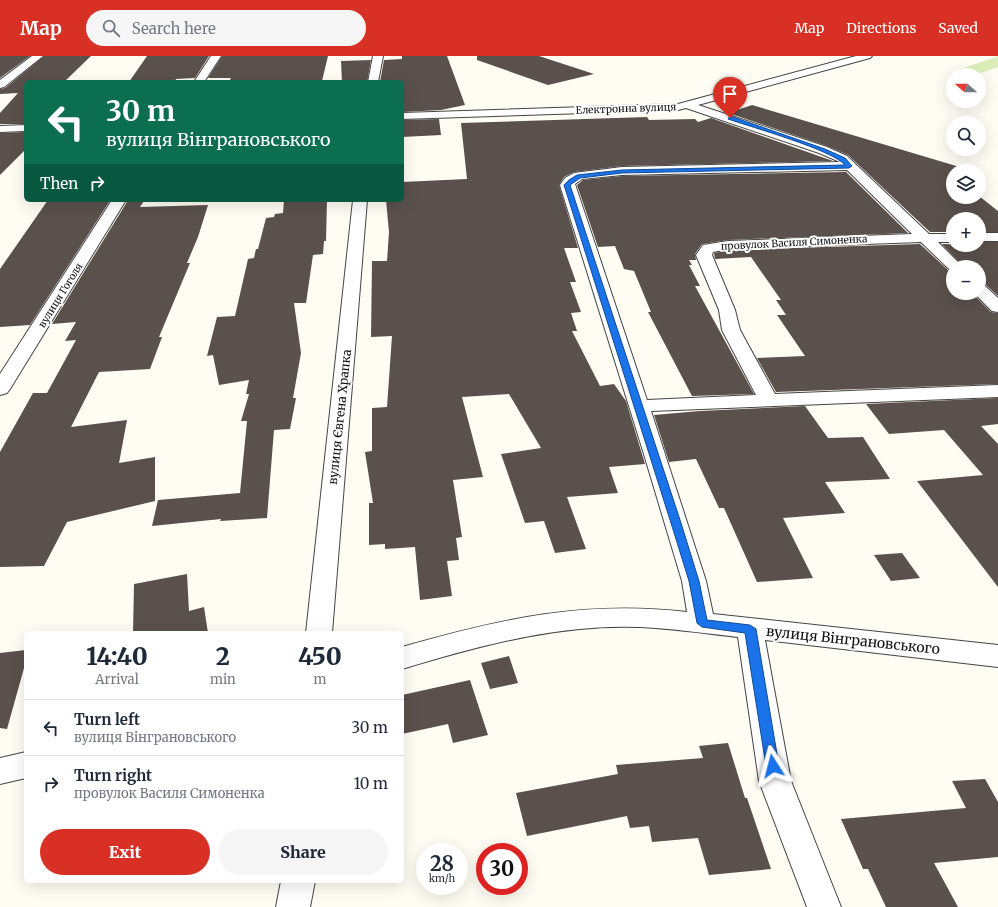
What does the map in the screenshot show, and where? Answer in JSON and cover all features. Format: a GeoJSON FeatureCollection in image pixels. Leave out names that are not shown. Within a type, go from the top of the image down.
{"type":"FeatureCollection","features":[{"type":"Feature","properties":{"kind":"street"},"geometry":{"type":"LineString","coordinates":[[0,85],[38,56]]}},
{"type":"Feature","properties":{"kind":"street"},"geometry":{"type":"LineString","coordinates":[[200,80],[216,56]]}},
{"type":"Feature","properties":{"kind":"street"},"geometry":{"type":"LineString","coordinates":[[373,80],[378,56]]}},
{"type":"Feature","properties":{"kind":"street","name":"Електронна вулиця"},"geometry":{"type":"LineString","coordinates":[[404,116],[688,105],[867,56]]}},
{"type":"Feature","properties":{"kind":"street"},"geometry":{"type":"LineString","coordinates":[[688,105],[823,150],[843,159],[948,260]]}},
{"type":"Feature","properties":{"kind":"street"},"geometry":{"type":"LineString","coordinates":[[0,129],[24,128]]}},
{"type":"Feature","properties":{"kind":"street"},"geometry":{"type":"LineString","coordinates":[[702,623],[694,581],[639,406],[569,196],[567,185],[570,181],[579,176],[622,171],[849,166]]}},
{"type":"Feature","properties":{"kind":"street","name":"вулиця Гоголя"},"geometry":{"type":"LineString","coordinates":[[0,389],[118,202]]}},
{"type":"Feature","properties":{"kind":"street","name":"вулиця Євгена Храпка"},"geometry":{"type":"LineString","coordinates":[[318,631],[360,202]]}},
{"type":"Feature","properties":{"kind":"street"},"geometry":{"type":"LineString","coordinates":[[986,237],[998,237]]}},
{"type":"Feature","properties":{"kind":"street","name":"провулок Василя Симоненка"},"geometry":{"type":"LineString","coordinates":[[769,401],[731,330],[727,310],[704,255],[708,248],[728,244],[890,238],[946,238]]}},
{"type":"Feature","properties":{"kind":"street"},"geometry":{"type":"LineString","coordinates":[[986,296],[998,307]]}},
{"type":"Feature","properties":{"kind":"street"},"geometry":{"type":"LineString","coordinates":[[639,406],[998,391]]}},
{"type":"Feature","properties":{"kind":"street","name":"вулиця Вінграновського"},"geometry":{"type":"LineString","coordinates":[[404,657],[474,637],[559,621],[608,617],[656,618],[998,656]]}},
{"type":"Feature","properties":{"kind":"street"},"geometry":{"type":"LineString","coordinates":[[750,629],[775,781],[824,907]]}},
{"type":"Feature","properties":{"kind":"street"},"geometry":{"type":"LineString","coordinates":[[0,771],[24,765]]}},
{"type":"Feature","properties":{"kind":"street"},"geometry":{"type":"LineString","coordinates":[[293,907],[298,883]]}},
{"type":"Feature","properties":{"kind":"green space"},"geometry":{"type":"Polygon","coordinates":[[[998,56],[998,67],[986,71],[986,68],[964,68],[998,56]]]}},
{"type":"Feature","properties":{"kind":"building"},"geometry":{"type":"Polygon","coordinates":[[[0,56],[30,56],[0,78],[0,56]]]}},
{"type":"Feature","properties":{"kind":"building"},"geometry":{"type":"Polygon","coordinates":[[[44,56],[91,56],[66,80],[24,80],[24,124],[0,124],[0,113],[18,93],[0,94],[0,89],[5,88],[44,56]]]}},
{"type":"Feature","properties":{"kind":"building"},"geometry":{"type":"Polygon","coordinates":[[[147,56],[209,56],[195,78],[176,80],[130,80],[147,56]]]}},
{"type":"Feature","properties":{"kind":"building"},"geometry":{"type":"Polygon","coordinates":[[[222,56],[328,56],[322,80],[230,80],[231,78],[208,78],[222,56]]]}},
{"type":"Feature","properties":{"kind":"building"},"geometry":{"type":"Polygon","coordinates":[[[402,56],[447,56],[465,105],[441,110],[404,112],[404,80],[380,80],[384,60],[402,59],[402,56]]]}},
{"type":"Feature","properties":{"kind":"building"},"geometry":{"type":"Polygon","coordinates":[[[477,56],[539,56],[594,74],[548,85],[477,60],[477,56]]]}},
{"type":"Feature","properties":{"kind":"building"},"geometry":{"type":"Polygon","coordinates":[[[371,60],[367,80],[342,80],[341,61],[371,60]]]}},
{"type":"Feature","properties":{"kind":"building"},"geometry":{"type":"Polygon","coordinates":[[[752,105],[950,164],[946,164],[946,204],[986,204],[986,202],[998,211],[998,232],[986,232],[986,212],[946,212],[946,232],[930,232],[848,155],[827,146],[728,113],[752,105]]]}},
{"type":"Feature","properties":{"kind":"building"},"geometry":{"type":"Polygon","coordinates":[[[647,117],[649,120],[695,119],[698,122],[711,118],[833,161],[622,166],[574,172],[564,177],[559,185],[578,248],[564,248],[576,282],[570,282],[581,312],[571,313],[577,331],[572,331],[600,386],[614,384],[626,401],[645,464],[609,467],[618,493],[567,497],[586,549],[555,553],[544,521],[525,523],[501,454],[541,448],[509,394],[462,397],[483,477],[453,480],[462,537],[456,538],[459,560],[447,561],[452,596],[420,600],[415,547],[385,549],[385,544],[369,545],[369,503],[373,503],[365,452],[372,451],[372,408],[387,407],[392,336],[371,337],[372,261],[387,261],[389,232],[386,202],[404,202],[404,182],[467,179],[461,123],[647,117]]]}},
{"type":"Feature","properties":{"kind":"building"},"geometry":{"type":"Polygon","coordinates":[[[439,119],[441,135],[404,137],[404,120],[439,119]]]}},
{"type":"Feature","properties":{"kind":"building"},"geometry":{"type":"Polygon","coordinates":[[[24,132],[24,151],[0,175],[0,133],[24,132]]]}},
{"type":"Feature","properties":{"kind":"building"},"geometry":{"type":"Polygon","coordinates":[[[846,172],[908,233],[728,240],[702,244],[695,254],[696,260],[689,260],[692,265],[689,265],[700,286],[695,286],[754,394],[692,396],[648,312],[651,312],[634,271],[624,269],[615,246],[598,247],[577,185],[583,180],[622,176],[846,172]]]}},
{"type":"Feature","properties":{"kind":"building"},"geometry":{"type":"Polygon","coordinates":[[[47,202],[109,202],[30,325],[0,327],[0,269],[47,202]]]}},
{"type":"Feature","properties":{"kind":"building"},"geometry":{"type":"Polygon","coordinates":[[[127,202],[143,202],[140,207],[208,205],[198,237],[187,263],[190,263],[159,337],[162,337],[150,369],[99,372],[71,427],[127,420],[119,463],[155,457],[155,501],[67,522],[44,566],[0,567],[0,452],[33,393],[47,393],[76,340],[65,341],[76,322],[52,324],[127,202]]]}},
{"type":"Feature","properties":{"kind":"building"},"geometry":{"type":"Polygon","coordinates":[[[284,202],[327,202],[326,241],[324,241],[323,254],[313,255],[306,303],[294,303],[301,353],[293,398],[296,398],[290,429],[274,430],[267,518],[220,521],[221,519],[152,526],[158,500],[240,493],[247,421],[241,421],[249,394],[246,394],[249,380],[219,385],[213,355],[207,356],[217,317],[235,316],[248,259],[254,258],[256,249],[258,249],[266,218],[274,217],[275,214],[283,213],[284,202]]]}},
{"type":"Feature","properties":{"kind":"building"},"geometry":{"type":"Polygon","coordinates":[[[986,242],[998,242],[998,296],[986,285],[986,260],[957,260],[950,252],[986,252],[986,242]]]}},
{"type":"Feature","properties":{"kind":"building"},"geometry":{"type":"Polygon","coordinates":[[[920,244],[946,268],[946,300],[979,300],[991,312],[998,313],[998,384],[776,392],[757,358],[805,356],[777,315],[786,315],[776,300],[781,300],[751,257],[715,259],[714,253],[728,250],[920,244]]]}},
{"type":"Feature","properties":{"kind":"building"},"geometry":{"type":"Polygon","coordinates":[[[998,398],[998,424],[981,426],[998,444],[998,587],[917,481],[983,475],[944,430],[889,434],[866,404],[998,398]]]}},
{"type":"Feature","properties":{"kind":"building"},"geometry":{"type":"Polygon","coordinates":[[[805,406],[828,438],[863,437],[890,479],[825,482],[845,513],[783,518],[813,578],[757,582],[724,508],[719,508],[696,459],[669,462],[654,415],[700,411],[805,406]]]}},
{"type":"Feature","properties":{"kind":"building"},"geometry":{"type":"Polygon","coordinates":[[[902,553],[920,578],[891,581],[874,555],[902,553]]]}},
{"type":"Feature","properties":{"kind":"building"},"geometry":{"type":"Polygon","coordinates":[[[187,574],[189,611],[204,607],[208,631],[133,631],[134,584],[187,574]]]}},
{"type":"Feature","properties":{"kind":"building"},"geometry":{"type":"Polygon","coordinates":[[[24,650],[24,668],[7,729],[0,728],[0,653],[24,650]]]}},
{"type":"Feature","properties":{"kind":"building"},"geometry":{"type":"Polygon","coordinates":[[[509,656],[518,683],[490,689],[481,663],[509,656]]]}},
{"type":"Feature","properties":{"kind":"building"},"geometry":{"type":"Polygon","coordinates":[[[470,680],[488,735],[453,743],[448,724],[404,734],[404,695],[470,680]]]}},
{"type":"Feature","properties":{"kind":"building"},"geometry":{"type":"Polygon","coordinates":[[[728,743],[745,798],[747,798],[771,869],[709,875],[698,838],[652,842],[649,826],[630,828],[627,816],[527,836],[516,793],[618,774],[616,765],[703,758],[699,746],[728,743]]]}},
{"type":"Feature","properties":{"kind":"building"},"geometry":{"type":"Polygon","coordinates":[[[985,779],[998,802],[998,857],[934,863],[958,907],[886,907],[868,869],[863,869],[841,819],[966,808],[952,781],[985,779]]]}},
{"type":"Feature","properties":{"kind":"route"},"geometry":{"type":"LineString","coordinates":[[730,118],[823,150],[843,159],[849,166],[622,171],[579,176],[570,181],[567,185],[569,196],[654,451],[694,581],[702,623],[750,629],[773,766]]}}]}
